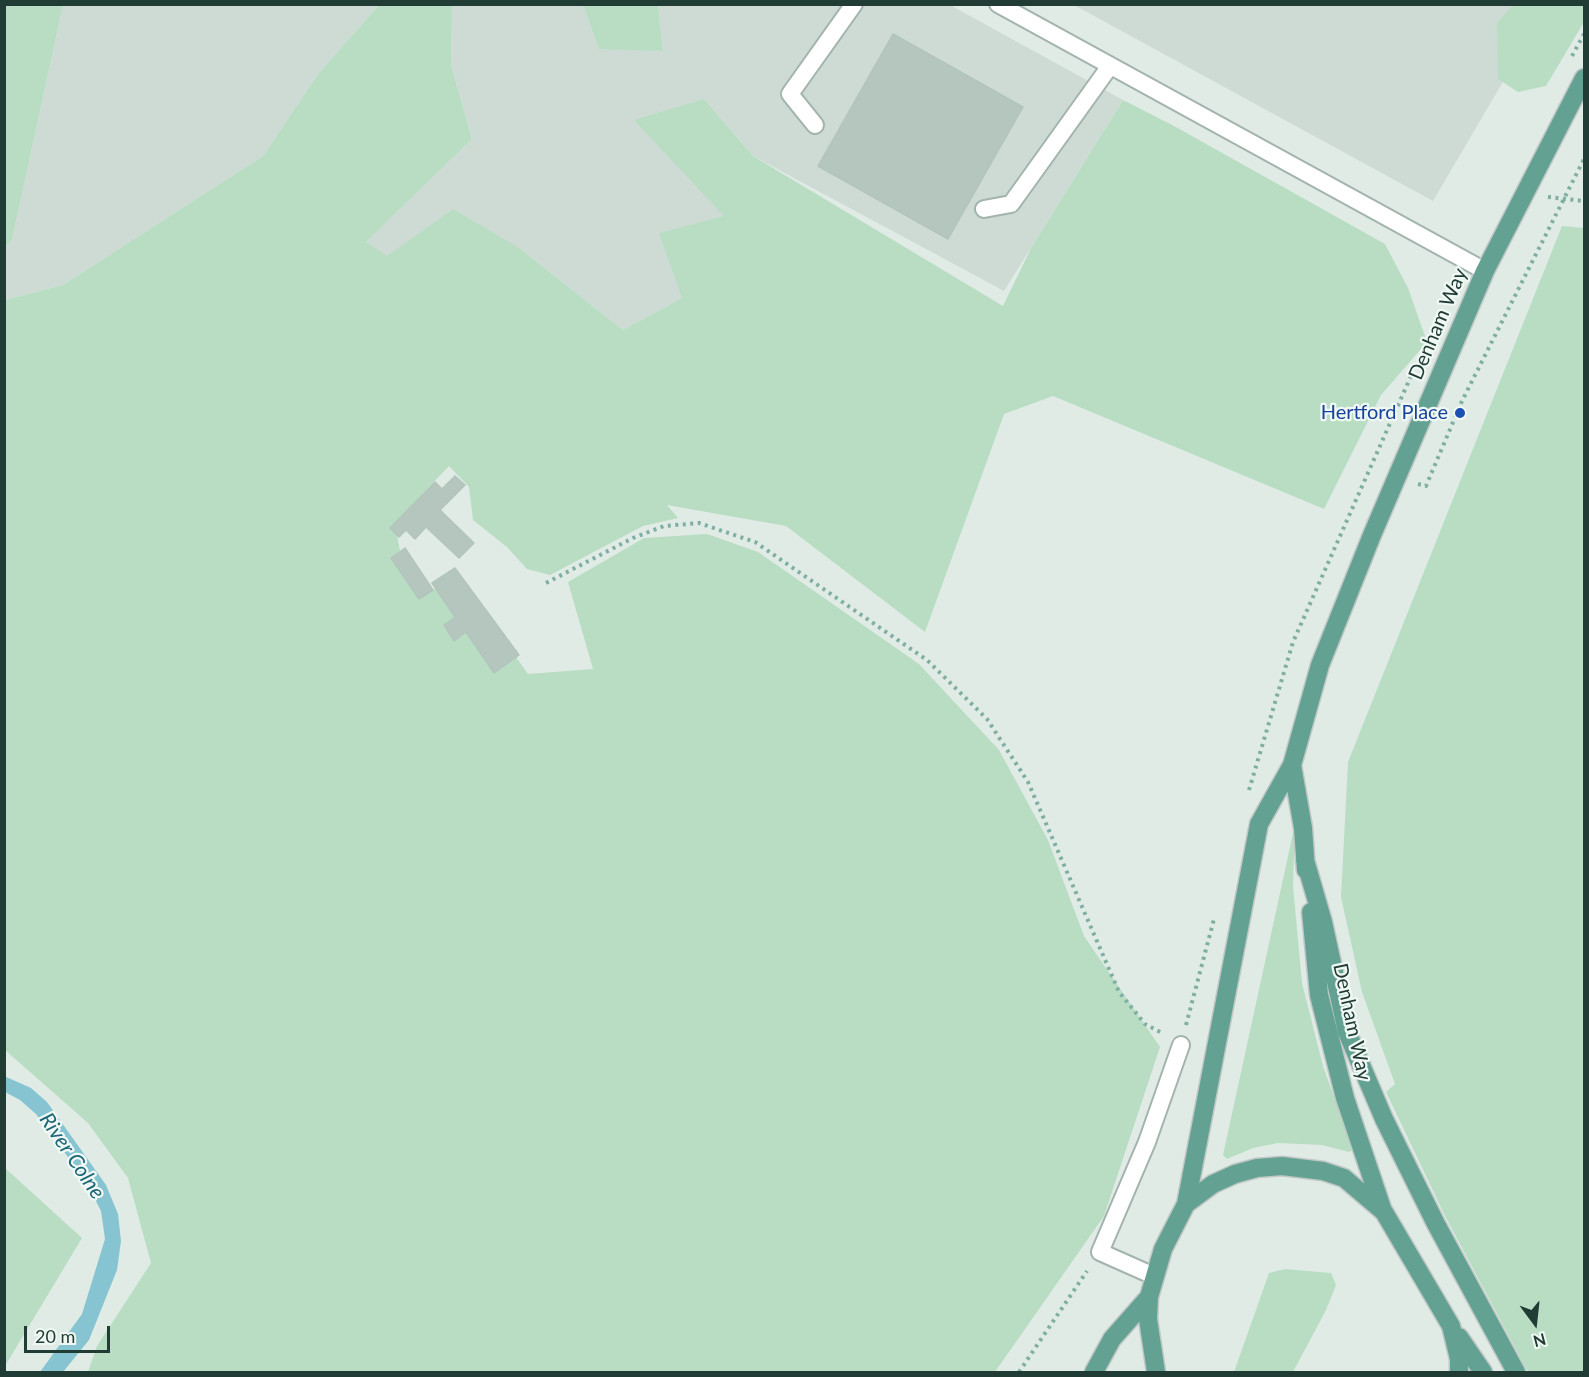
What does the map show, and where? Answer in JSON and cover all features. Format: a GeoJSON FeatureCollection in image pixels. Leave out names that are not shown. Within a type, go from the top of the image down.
{"type":"FeatureCollection","features":[{"type":"Feature","properties":{"kind":"main road","name":"Denham Way"},"geometry":{"type":"LineString","coordinates":[[1186,1204],[1259,824],[1292,765],[1320,665],[1485,271],[1584,78]]}},
{"type":"Feature","properties":{"kind":"main road","name":"Denham Way"},"geometry":{"type":"LineString","coordinates":[[1292,765],[1304,828],[1305,860],[1319,995],[1346,1098],[1384,1212]]}},
{"type":"Feature","properties":{"kind":"main road"},"geometry":{"type":"LineString","coordinates":[[1305,860],[1347,1032],[1384,1119],[1436,1224],[1516,1372]]}},
{"type":"Feature","properties":{"kind":"main road"},"geometry":{"type":"LineString","coordinates":[[1156,1372],[1148,1319],[1149,1297],[1163,1249],[1186,1204],[1213,1184],[1235,1174],[1257,1168],[1282,1166],[1323,1171],[1344,1178],[1384,1212],[1451,1326],[1483,1372]]}},
{"type":"Feature","properties":{"kind":"main road"},"geometry":{"type":"LineString","coordinates":[[1094,1372],[1112,1340],[1149,1297]]}},
{"type":"Feature","properties":{"kind":"main road"},"geometry":{"type":"LineString","coordinates":[[1451,1326],[1460,1359],[1459,1372]]}},
{"type":"Feature","properties":{"kind":"lane"},"geometry":{"type":"LineString","coordinates":[[815,125],[790,94],[854,4]]}},
{"type":"Feature","properties":{"kind":"lane"},"geometry":{"type":"LineString","coordinates":[[998,4],[1485,271]]}},
{"type":"Feature","properties":{"kind":"lane"},"geometry":{"type":"LineString","coordinates":[[984,209],[1011,204],[1110,66]]}},
{"type":"Feature","properties":{"kind":"lane"},"geometry":{"type":"LineString","coordinates":[[1154,1276],[1100,1252],[1147,1142],[1181,1044]]}},
{"type":"Feature","properties":{"kind":"path"},"geometry":{"type":"LineString","coordinates":[[1397,478],[1426,486],[1462,400],[1584,159]]}},
{"type":"Feature","properties":{"kind":"path"},"geometry":{"type":"LineString","coordinates":[[1524,194],[1584,201]]}},
{"type":"Feature","properties":{"kind":"path"},"geometry":{"type":"LineString","coordinates":[[546,583],[633,538],[664,526],[699,523],[755,542],[927,660],[987,719],[1028,782],[1119,992],[1145,1024],[1181,1044]]}},
{"type":"Feature","properties":{"kind":"path"},"geometry":{"type":"LineString","coordinates":[[1019,1372],[1100,1252]]}},
{"type":"Feature","properties":{"kind":"shaded area"},"geometry":{"type":"Polygon","coordinates":[[[63,5],[379,5],[318,74],[263,156],[63,285],[5,300],[5,247],[12,240],[63,5]]]}},
{"type":"Feature","properties":{"kind":"shaded area"},"geometry":{"type":"Polygon","coordinates":[[[452,5],[583,5],[599,48],[663,51],[658,5],[950,5],[1123,100],[1004,291],[753,156],[704,99],[724,216],[682,298],[623,330],[519,248],[386,257],[366,242],[472,139],[451,65],[452,5]]]}},
{"type":"Feature","properties":{"kind":"shaded area"},"geometry":{"type":"Polygon","coordinates":[[[1074,5],[1548,5],[1433,201],[1074,5]]]}},
{"type":"Feature","properties":{"kind":"green space"},"geometry":{"type":"Polygon","coordinates":[[[5,4],[63,5],[12,240],[5,247],[5,4]]]}},
{"type":"Feature","properties":{"kind":"green space"},"geometry":{"type":"Polygon","coordinates":[[[379,5],[452,5],[451,65],[472,139],[366,242],[387,256],[453,209],[519,248],[623,330],[682,298],[659,233],[724,216],[634,120],[704,99],[753,156],[1003,306],[1031,248],[1123,100],[1385,244],[1408,288],[1427,342],[1381,395],[1324,509],[1053,396],[1004,414],[925,632],[786,526],[667,505],[678,518],[643,526],[550,575],[527,569],[507,547],[473,520],[469,487],[449,466],[390,528],[397,535],[400,551],[391,558],[419,599],[436,588],[455,617],[444,625],[454,640],[466,632],[494,672],[516,657],[528,674],[593,669],[568,582],[644,538],[707,534],[758,552],[919,664],[999,750],[1048,840],[1084,936],[1160,1047],[1104,1216],[995,1372],[88,1372],[97,1346],[151,1263],[128,1178],[88,1123],[5,1050],[5,300],[63,285],[263,156],[318,74],[379,5]]]}},
{"type":"Feature","properties":{"kind":"green space"},"geometry":{"type":"Polygon","coordinates":[[[583,5],[658,5],[663,51],[599,49],[583,5]]]}},
{"type":"Feature","properties":{"kind":"green space"},"geometry":{"type":"Polygon","coordinates":[[[1513,5],[1584,5],[1584,22],[1546,86],[1518,92],[1498,79],[1497,23],[1513,5]]]}},
{"type":"Feature","properties":{"kind":"green space"},"geometry":{"type":"Polygon","coordinates":[[[1562,226],[1584,228],[1584,1372],[1528,1372],[1445,1216],[1386,1092],[1395,1084],[1362,992],[1341,897],[1348,762],[1562,226]]]}},
{"type":"Feature","properties":{"kind":"green space"},"geometry":{"type":"Polygon","coordinates":[[[1295,824],[1293,886],[1302,983],[1323,1066],[1353,1150],[1349,1152],[1322,1145],[1278,1143],[1253,1148],[1227,1159],[1223,1155],[1295,824]]]}},
{"type":"Feature","properties":{"kind":"green space"},"geometry":{"type":"Polygon","coordinates":[[[4,1167],[82,1238],[5,1366],[4,1366],[4,1167]]]}},
{"type":"Feature","properties":{"kind":"green space"},"geometry":{"type":"Polygon","coordinates":[[[1285,1269],[1331,1273],[1336,1285],[1326,1310],[1293,1372],[1234,1372],[1269,1273],[1285,1269]]]}},
{"type":"Feature","properties":{"kind":"water","name":"River Colne"},"geometry":{"type":"Polygon","coordinates":[[[4,1076],[31,1088],[47,1102],[106,1185],[118,1214],[121,1241],[117,1270],[89,1340],[63,1372],[40,1372],[82,1314],[105,1239],[101,1211],[85,1180],[36,1114],[20,1100],[5,1092],[4,1076]]]}},
{"type":"Feature","properties":{"kind":"building"},"geometry":{"type":"Polygon","coordinates":[[[893,34],[1023,107],[948,239],[818,166],[893,34]]]}},
{"type":"Feature","properties":{"kind":"building"},"geometry":{"type":"Polygon","coordinates":[[[455,476],[465,485],[440,510],[474,543],[459,558],[426,527],[415,539],[406,530],[399,537],[390,528],[435,482],[442,489],[455,476]]]}},
{"type":"Feature","properties":{"kind":"building"},"geometry":{"type":"Polygon","coordinates":[[[405,548],[433,590],[419,599],[391,558],[405,548]]]}},
{"type":"Feature","properties":{"kind":"building"},"geometry":{"type":"Polygon","coordinates":[[[455,568],[519,655],[494,673],[466,632],[454,641],[444,625],[455,617],[432,583],[455,568]]]}},
{"type":"Feature","properties":{"kind":"place","name":"Hertford Place"},"geometry":{"type":"Point","coordinates":[1460,413]}}]}
